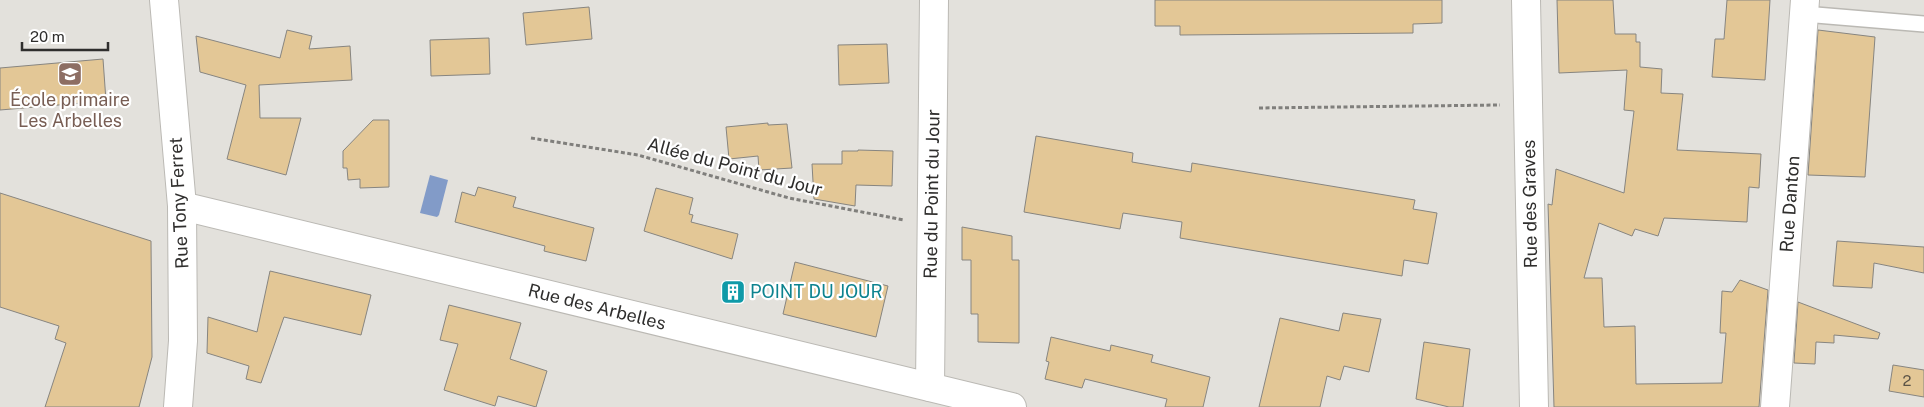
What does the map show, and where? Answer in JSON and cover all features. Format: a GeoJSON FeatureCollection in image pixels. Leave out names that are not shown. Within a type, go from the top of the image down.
{"type":"FeatureCollection","features":[{"type":"Feature","properties":{"kind":"street","name":"Rue Tony Ferret"},"geometry":{"type":"LineString","coordinates":[[164,0],[182,206],[183,341],[178,407]]}},
{"type":"Feature","properties":{"kind":"street","name":"Rue du Point du Jour"},"geometry":{"type":"LineString","coordinates":[[930,387],[934,0]]}},
{"type":"Feature","properties":{"kind":"street","name":"Rue des Graves"},"geometry":{"type":"LineString","coordinates":[[1526,0],[1534,407]]}},
{"type":"Feature","properties":{"kind":"street","name":"Rue Danton"},"geometry":{"type":"LineString","coordinates":[[1775,407],[1804,7]]}},
{"type":"Feature","properties":{"kind":"street","name":"Rue des Arbelles"},"geometry":{"type":"LineString","coordinates":[[182,206],[1012,407]]}},
{"type":"Feature","properties":{"kind":"lane"},"geometry":{"type":"LineString","coordinates":[[1804,7],[1924,24]]}},
{"type":"Feature","properties":{"kind":"path"},"geometry":{"type":"LineString","coordinates":[[1259,108],[1528,105]]}},
{"type":"Feature","properties":{"kind":"path","name":"Allée du Point du Jour"},"geometry":{"type":"LineString","coordinates":[[531,138],[638,155],[789,198],[932,225]]}},
{"type":"Feature","properties":{"kind":"water"},"geometry":{"type":"Polygon","coordinates":[[[430,175],[448,180],[437,217],[420,213],[430,175]]]}},
{"type":"Feature","properties":{"kind":"building"},"geometry":{"type":"Polygon","coordinates":[[[1155,0],[1442,0],[1442,23],[1413,24],[1413,33],[1180,35],[1180,26],[1155,26],[1155,0]]]}},
{"type":"Feature","properties":{"kind":"building"},"geometry":{"type":"Polygon","coordinates":[[[1557,0],[1613,0],[1615,34],[1636,34],[1636,42],[1640,42],[1640,67],[1662,69],[1661,93],[1683,94],[1677,150],[1761,154],[1759,188],[1749,187],[1747,222],[1664,218],[1658,236],[1635,229],[1632,236],[1599,223],[1584,278],[1602,278],[1604,327],[1635,326],[1636,384],[1722,383],[1726,333],[1720,333],[1722,291],[1732,292],[1740,280],[1768,290],[1759,407],[1554,407],[1548,204],[1552,205],[1556,169],[1624,193],[1634,111],[1624,110],[1627,70],[1559,73],[1557,0]]]}},
{"type":"Feature","properties":{"kind":"building"},"geometry":{"type":"Polygon","coordinates":[[[1727,0],[1770,0],[1765,80],[1712,77],[1715,39],[1724,39],[1727,0]]]}},
{"type":"Feature","properties":{"kind":"building"},"geometry":{"type":"Polygon","coordinates":[[[589,7],[592,39],[526,45],[523,13],[589,7]]]}},
{"type":"Feature","properties":{"kind":"building"},"geometry":{"type":"Polygon","coordinates":[[[287,30],[312,36],[309,49],[350,46],[352,80],[259,85],[260,118],[301,118],[286,175],[227,159],[246,85],[200,72],[196,36],[280,58],[287,30]]]}},
{"type":"Feature","properties":{"kind":"building"},"geometry":{"type":"Polygon","coordinates":[[[1818,30],[1875,37],[1865,177],[1808,175],[1818,30]]]}},
{"type":"Feature","properties":{"kind":"building"},"geometry":{"type":"Polygon","coordinates":[[[489,38],[490,74],[431,76],[430,40],[489,38]]]}},
{"type":"Feature","properties":{"kind":"building"},"geometry":{"type":"Polygon","coordinates":[[[887,44],[889,83],[839,85],[838,45],[887,44]]]}},
{"type":"Feature","properties":{"kind":"building"},"geometry":{"type":"Polygon","coordinates":[[[103,59],[106,101],[0,110],[0,68],[103,59]]]}},
{"type":"Feature","properties":{"kind":"building"},"geometry":{"type":"Polygon","coordinates":[[[373,120],[389,120],[389,187],[360,188],[360,179],[348,180],[347,168],[343,168],[343,151],[373,120]]]}},
{"type":"Feature","properties":{"kind":"building"},"geometry":{"type":"Polygon","coordinates":[[[768,123],[768,125],[787,124],[792,168],[759,170],[758,156],[729,159],[726,127],[768,123]]]}},
{"type":"Feature","properties":{"kind":"building"},"geometry":{"type":"Polygon","coordinates":[[[1036,136],[1133,153],[1132,162],[1191,172],[1192,163],[1415,200],[1413,209],[1437,213],[1428,264],[1404,260],[1402,276],[1180,238],[1182,222],[1123,213],[1120,229],[1024,212],[1036,136]]]}},
{"type":"Feature","properties":{"kind":"building"},"geometry":{"type":"Polygon","coordinates":[[[842,151],[893,151],[892,186],[856,185],[855,206],[814,199],[812,164],[842,164],[842,151]]]}},
{"type":"Feature","properties":{"kind":"building"},"geometry":{"type":"Polygon","coordinates":[[[478,187],[516,197],[513,207],[594,228],[586,261],[544,251],[545,246],[455,222],[462,192],[475,196],[478,187]]]}},
{"type":"Feature","properties":{"kind":"building"},"geometry":{"type":"Polygon","coordinates":[[[656,188],[693,198],[689,214],[693,215],[691,222],[738,234],[732,259],[644,231],[656,188]]]}},
{"type":"Feature","properties":{"kind":"building"},"geometry":{"type":"Polygon","coordinates":[[[0,193],[151,241],[152,357],[139,407],[45,407],[66,343],[55,339],[59,326],[0,307],[0,193]]]}},
{"type":"Feature","properties":{"kind":"building"},"geometry":{"type":"Polygon","coordinates":[[[962,227],[1012,236],[1012,260],[1019,260],[1019,343],[978,342],[978,314],[971,314],[971,260],[962,260],[962,227]]]}},
{"type":"Feature","properties":{"kind":"building"},"geometry":{"type":"Polygon","coordinates":[[[1837,241],[1924,247],[1924,273],[1874,263],[1872,288],[1833,286],[1837,241]]]}},
{"type":"Feature","properties":{"kind":"building"},"geometry":{"type":"Polygon","coordinates":[[[795,262],[888,286],[876,337],[783,314],[795,262]]]}},
{"type":"Feature","properties":{"kind":"building"},"geometry":{"type":"Polygon","coordinates":[[[270,271],[371,295],[361,335],[284,317],[261,383],[246,379],[249,366],[207,353],[208,317],[257,332],[270,271]]]}},
{"type":"Feature","properties":{"kind":"building"},"geometry":{"type":"Polygon","coordinates":[[[1798,302],[1880,333],[1878,339],[1834,335],[1834,343],[1816,342],[1815,364],[1794,363],[1798,302]]]}},
{"type":"Feature","properties":{"kind":"building"},"geometry":{"type":"Polygon","coordinates":[[[449,305],[521,323],[510,359],[547,371],[536,407],[498,396],[495,406],[444,390],[458,344],[440,340],[449,305]]]}},
{"type":"Feature","properties":{"kind":"building"},"geometry":{"type":"Polygon","coordinates":[[[1343,313],[1381,319],[1369,372],[1344,366],[1340,380],[1327,376],[1320,407],[1259,407],[1280,318],[1339,331],[1343,313]]]}},
{"type":"Feature","properties":{"kind":"building"},"geometry":{"type":"Polygon","coordinates":[[[1051,337],[1110,351],[1111,345],[1153,355],[1151,362],[1210,377],[1203,407],[1165,407],[1167,399],[1085,379],[1082,388],[1045,379],[1049,362],[1046,361],[1051,337]]]}},
{"type":"Feature","properties":{"kind":"building"},"geometry":{"type":"Polygon","coordinates":[[[1424,342],[1470,349],[1463,407],[1449,407],[1416,399],[1424,342]]]}},
{"type":"Feature","properties":{"kind":"building"},"geometry":{"type":"Polygon","coordinates":[[[1893,365],[1924,370],[1924,397],[1889,391],[1893,365]]]}},
{"type":"Feature","properties":{"kind":"place","name":"École primaire Les Arbelles"},"geometry":{"type":"Point","coordinates":[70,74]}},
{"type":"Feature","properties":{"kind":"place","name":"POINT DU JOUR"},"geometry":{"type":"Point","coordinates":[733,292]}}]}
